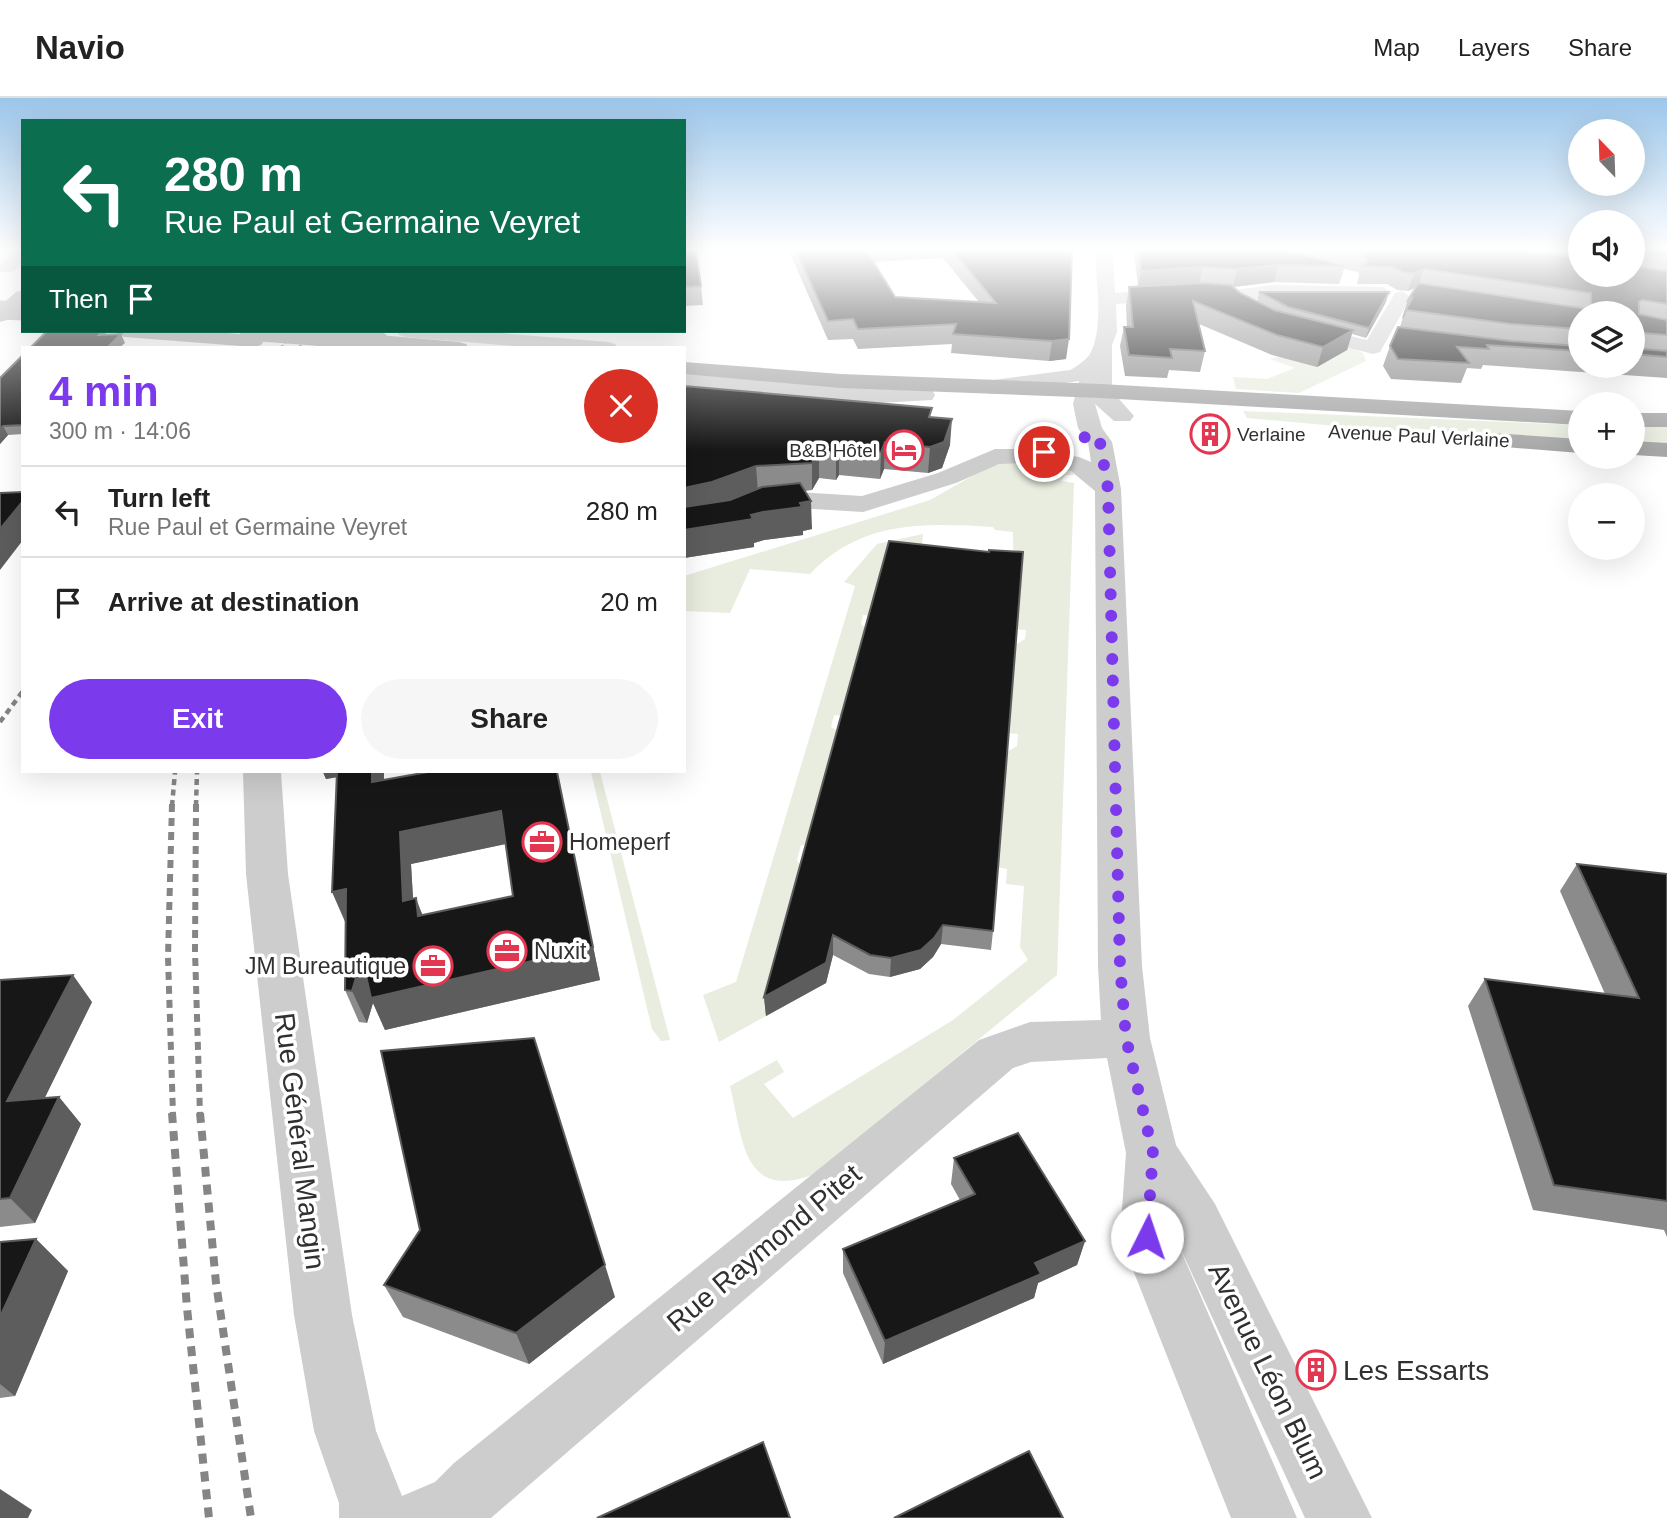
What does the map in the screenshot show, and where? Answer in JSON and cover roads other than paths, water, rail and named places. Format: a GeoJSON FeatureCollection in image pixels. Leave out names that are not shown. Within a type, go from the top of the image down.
{"type":"FeatureCollection","features":[{"type":"Feature","properties":{"kind":"main road"},"geometry":{"type":"LineString","coordinates":[[0,319],[21,323]]}},
{"type":"Feature","properties":{"kind":"main road"},"geometry":{"type":"LineString","coordinates":[[175,333],[379,341],[436,346]]}},
{"type":"Feature","properties":{"kind":"main road"},"geometry":{"type":"LineString","coordinates":[[330,333],[379,341]]}},
{"type":"Feature","properties":{"kind":"main road"},"geometry":{"type":"LineString","coordinates":[[686,368],[841,381],[993,387],[1106,407]]}},
{"type":"Feature","properties":{"kind":"main road"},"geometry":{"type":"LineString","coordinates":[[841,381],[924,395],[1106,407]]}},
{"type":"Feature","properties":{"kind":"main road","name":"Avenue Paul Verlaine"},"geometry":{"type":"LineString","coordinates":[[1106,407],[1293,410],[1335,406],[1568,417]]}},
{"type":"Feature","properties":{"kind":"main road"},"geometry":{"type":"LineString","coordinates":[[1645,420],[1667,421]]}},
{"type":"Feature","properties":{"kind":"main road","name":"Avenue Paul Verlaine"},"geometry":{"type":"LineString","coordinates":[[1448,438],[1568,445]]}},
{"type":"Feature","properties":{"kind":"main road"},"geometry":{"type":"LineString","coordinates":[[1645,449],[1667,450]]}},
{"type":"Feature","properties":{"kind":"street"},"geometry":{"type":"LineString","coordinates":[[1106,407],[1102,345],[1107,332],[1107,317]]}},
{"type":"Feature","properties":{"kind":"street"},"geometry":{"type":"LineString","coordinates":[[1377,342],[1391,317]]}},
{"type":"Feature","properties":{"kind":"street"},"geometry":{"type":"LineString","coordinates":[[1277,322],[1314,334],[1377,342],[1408,340]]}},
{"type":"Feature","properties":{"kind":"street"},"geometry":{"type":"LineString","coordinates":[[686,525],[721,519],[758,504],[797,500],[863,504],[947,478],[986,460],[1024,456],[1063,447],[1106,407],[1115,369],[1114,345],[1107,332]]}},
{"type":"Feature","properties":{"kind":"street"},"geometry":{"type":"LineString","coordinates":[[431,333],[584,346]]}},
{"type":"Feature","properties":{"kind":"street"},"geometry":{"type":"LineString","coordinates":[[993,387],[1074,376],[1084,372],[1102,354]]}},
{"type":"Feature","properties":{"kind":"street"},"geometry":{"type":"LineString","coordinates":[[686,355],[837,369],[880,382]]}},
{"type":"Feature","properties":{"kind":"street"},"geometry":{"type":"LineString","coordinates":[[686,380],[878,396],[924,395]]}},
{"type":"Feature","properties":{"kind":"street","name":"Avenue Léon Blum"},"geometry":{"type":"LineString","coordinates":[[1106,407],[1100,442],[1110,475],[1120,966],[1126,1038],[1153,1153],[1147,1237],[1264,1518]]}},
{"type":"Feature","properties":{"kind":"street"},"geometry":{"type":"LineString","coordinates":[[1024,456],[1079,465],[1110,475]]}},
{"type":"Feature","properties":{"kind":"street","name":"Rue Général Mangin"},"geometry":{"type":"LineString","coordinates":[[262,773],[267,874],[323,1315],[345,1431],[398,1514]]}},
{"type":"Feature","properties":{"kind":"street","name":"Rue Raymond Pitet"},"geometry":{"type":"LineString","coordinates":[[398,1514],[455,1507],[996,1055],[1030,1041],[1126,1038]]}},
{"type":"Feature","properties":{"kind":"street","name":"Avenue Léon Blum"},"geometry":{"type":"LineString","coordinates":[[1153,1153],[1196,1222],[1339,1518]]}},
{"type":"Feature","properties":{"kind":"railway"},"geometry":{"type":"LineString","coordinates":[[283,346],[292,333]]}},
{"type":"Feature","properties":{"kind":"railway"},"geometry":{"type":"LineString","coordinates":[[300,346],[310,333]]}},
{"type":"Feature","properties":{"kind":"railway"},"geometry":{"type":"LineString","coordinates":[[0,722],[21,694]]}},
{"type":"Feature","properties":{"kind":"railway"},"geometry":{"type":"LineString","coordinates":[[172,806],[175,773]]}},
{"type":"Feature","properties":{"kind":"railway"},"geometry":{"type":"LineString","coordinates":[[196,806],[197,773]]}},
{"type":"Feature","properties":{"kind":"railway"},"geometry":{"type":"LineString","coordinates":[[172,804],[168,957],[173,1115]]}},
{"type":"Feature","properties":{"kind":"railway"},"geometry":{"type":"LineString","coordinates":[[196,804],[195,951],[200,1115]]}},
{"type":"Feature","properties":{"kind":"railway"},"geometry":{"type":"LineString","coordinates":[[172,1113],[187,1308],[209,1518]]}},
{"type":"Feature","properties":{"kind":"railway"},"geometry":{"type":"LineString","coordinates":[[200,1113],[216,1283],[251,1518]]}},
{"type":"Feature","properties":{"kind":"place","name":"Verlaine"},"geometry":{"type":"Point","coordinates":[1210,434]}},
{"type":"Feature","properties":{"kind":"place","name":"B&B Hôtel"},"geometry":{"type":"Point","coordinates":[904,450]}},
{"type":"Feature","properties":{"kind":"place","name":"Homeperf"},"geometry":{"type":"Point","coordinates":[542,842]}},
{"type":"Feature","properties":{"kind":"place","name":"Nuxit"},"geometry":{"type":"Point","coordinates":[507,951]}},
{"type":"Feature","properties":{"kind":"place","name":"JM Bureautique"},"geometry":{"type":"Point","coordinates":[433,966]}},
{"type":"Feature","properties":{"kind":"place","name":"Les Essarts"},"geometry":{"type":"Point","coordinates":[1316,1370]}}]}
